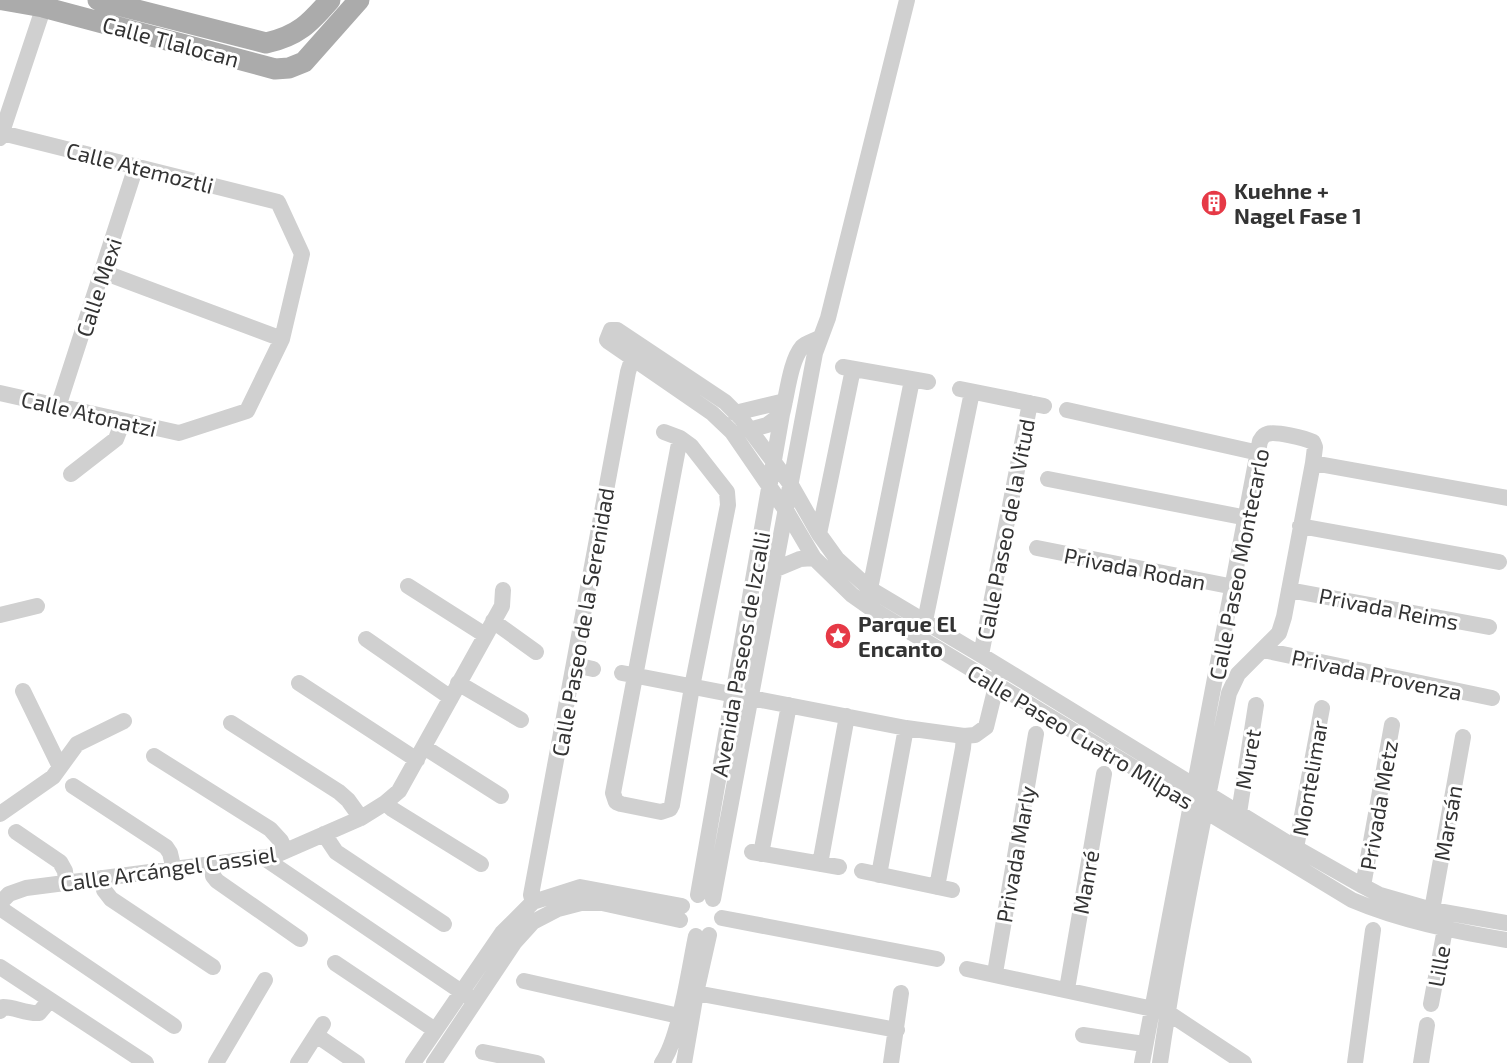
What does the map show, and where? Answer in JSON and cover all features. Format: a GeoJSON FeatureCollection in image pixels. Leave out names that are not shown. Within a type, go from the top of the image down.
{"type":"FeatureCollection","features":[{"type":"Feature","properties":{"kind":"main road","name":"Calle Tlalocan"},"geometry":{"type":"LineString","coordinates":[[3,0],[45,4],[275,69],[289,68],[304,62],[359,0]]}},
{"type":"Feature","properties":{"kind":"main road","name":"Calle Tlalocan"},"geometry":{"type":"LineString","coordinates":[[98,0],[266,43],[284,39],[300,31],[330,0]]}},
{"type":"Feature","properties":{"kind":"street","name":"Avenida Paseos de Izcalli"},"geometry":{"type":"LineString","coordinates":[[706,897],[776,569],[819,338],[828,318],[907,0]]}},
{"type":"Feature","properties":{"kind":"street"},"geometry":{"type":"LineString","coordinates":[[1,136],[45,4]]}},
{"type":"Feature","properties":{"kind":"street","name":"Calle Atemoztli"},"geometry":{"type":"LineString","coordinates":[[1,136],[136,166],[278,202],[302,254],[282,339]]}},
{"type":"Feature","properties":{"kind":"street","name":"Calle Mexi"},"geometry":{"type":"LineString","coordinates":[[58,407],[136,166]]}},
{"type":"Feature","properties":{"kind":"street"},"geometry":{"type":"LineString","coordinates":[[103,272],[282,339]]}},
{"type":"Feature","properties":{"kind":"street","name":"Avenida Paseos de Izcalli"},"geometry":{"type":"LineString","coordinates":[[706,897],[732,695],[784,407],[793,365],[799,352],[803,345],[819,338]]}},
{"type":"Feature","properties":{"kind":"street","name":"Calle Atonatzi"},"geometry":{"type":"LineString","coordinates":[[0,393],[178,433],[247,411],[282,339]]}},
{"type":"Feature","properties":{"kind":"street","name":"Calle Paseo Cuatro Milpas"},"geometry":{"type":"LineString","coordinates":[[635,351],[724,402],[735,413],[791,485],[819,534],[845,568],[870,589],[1296,848],[1363,886],[1378,903],[1445,929],[1485,928],[1507,923]]}},
{"type":"Feature","properties":{"kind":"street","name":"Calle Paseo Cuatro Milpas"},"geometry":{"type":"LineString","coordinates":[[635,351],[732,432],[787,512],[814,558],[852,595],[869,607],[1352,900],[1432,910],[1485,928],[1507,940]]}},
{"type":"Feature","properties":{"kind":"street","name":"Calle Paseo de la Serenidad"},"geometry":{"type":"LineString","coordinates":[[533,902],[531,896],[628,372],[635,351]]}},
{"type":"Feature","properties":{"kind":"street"},"geometry":{"type":"LineString","coordinates":[[819,534],[848,368],[920,381],[870,589]]}},
{"type":"Feature","properties":{"kind":"street","name":"Calle Paseo de la Vitud"},"geometry":{"type":"LineString","coordinates":[[925,621],[966,391],[1037,405],[981,655]]}},
{"type":"Feature","properties":{"kind":"street"},"geometry":{"type":"LineString","coordinates":[[735,413],[784,407]]}},
{"type":"Feature","properties":{"kind":"street"},"geometry":{"type":"LineString","coordinates":[[749,430],[767,425],[784,407]]}},
{"type":"Feature","properties":{"kind":"street"},"geometry":{"type":"LineString","coordinates":[[1067,410],[1259,453]]}},
{"type":"Feature","properties":{"kind":"street"},"geometry":{"type":"LineString","coordinates":[[72,474],[116,439],[123,421]]}},
{"type":"Feature","properties":{"kind":"street"},"geometry":{"type":"LineString","coordinates":[[664,432],[680,438],[691,446],[727,492],[728,505],[670,809],[662,812],[621,804],[616,802],[613,793],[628,674],[680,438]]}},
{"type":"Feature","properties":{"kind":"street","name":"Calle Paseo Montecarlo"},"geometry":{"type":"LineString","coordinates":[[1160,1063],[1159,1010],[1198,806],[1260,441],[1264,435],[1270,433],[1306,439],[1313,442],[1313,463],[1279,633],[1238,674],[1231,686],[1201,789]]}},
{"type":"Feature","properties":{"kind":"street"},"geometry":{"type":"LineString","coordinates":[[1313,463],[1507,498]]}},
{"type":"Feature","properties":{"kind":"street"},"geometry":{"type":"LineString","coordinates":[[1048,479],[1247,518]]}},
{"type":"Feature","properties":{"kind":"street"},"geometry":{"type":"LineString","coordinates":[[1300,526],[1499,562]]}},
{"type":"Feature","properties":{"kind":"street","name":"Privada Rodan"},"geometry":{"type":"LineString","coordinates":[[1037,548],[1234,587]]}},
{"type":"Feature","properties":{"kind":"street"},"geometry":{"type":"LineString","coordinates":[[776,569],[800,559],[814,558]]}},
{"type":"Feature","properties":{"kind":"street"},"geometry":{"type":"LineString","coordinates":[[408,586],[536,652]]}},
{"type":"Feature","properties":{"kind":"street","name":"Calle Arcángel Cassiel"},"geometry":{"type":"LineString","coordinates":[[0,903],[16,890],[264,858],[361,818],[386,803],[399,791],[502,606],[503,590]]}},
{"type":"Feature","properties":{"kind":"street","name":"Privada Reims"},"geometry":{"type":"LineString","coordinates":[[1289,590],[1489,627]]}},
{"type":"Feature","properties":{"kind":"street"},"geometry":{"type":"LineString","coordinates":[[0,615],[37,606]]}},
{"type":"Feature","properties":{"kind":"street"},"geometry":{"type":"LineString","coordinates":[[366,639],[455,690],[521,720]]}},
{"type":"Feature","properties":{"kind":"street","name":"Privada Provenza"},"geometry":{"type":"LineString","coordinates":[[1263,650],[1492,698]]}},
{"type":"Feature","properties":{"kind":"street"},"geometry":{"type":"LineString","coordinates":[[575,665],[593,669]]}},
{"type":"Feature","properties":{"kind":"street"},"geometry":{"type":"LineString","coordinates":[[628,674],[906,728],[964,736],[975,735],[986,727],[1000,667]]}},
{"type":"Feature","properties":{"kind":"street"},"geometry":{"type":"LineString","coordinates":[[299,683],[501,796]]}},
{"type":"Feature","properties":{"kind":"street"},"geometry":{"type":"LineString","coordinates":[[23,692],[60,766]]}},
{"type":"Feature","properties":{"kind":"street"},"geometry":{"type":"LineString","coordinates":[[789,705],[756,853],[839,867]]}},
{"type":"Feature","properties":{"kind":"street","name":"Muret"},"geometry":{"type":"LineString","coordinates":[[1239,813],[1256,705]]}},
{"type":"Feature","properties":{"kind":"street","name":"Montelimar"},"geometry":{"type":"LineString","coordinates":[[1296,848],[1322,708]]}},
{"type":"Feature","properties":{"kind":"street"},"geometry":{"type":"LineString","coordinates":[[820,864],[848,716]]}},
{"type":"Feature","properties":{"kind":"street"},"geometry":{"type":"LineString","coordinates":[[0,814],[53,777],[76,744],[124,721]]}},
{"type":"Feature","properties":{"kind":"street"},"geometry":{"type":"LineString","coordinates":[[231,723],[339,792],[361,818]]}},
{"type":"Feature","properties":{"kind":"street","name":"Privada Metz"},"geometry":{"type":"LineString","coordinates":[[1363,886],[1392,725]]}},
{"type":"Feature","properties":{"kind":"street"},"geometry":{"type":"LineString","coordinates":[[879,875],[906,728]]}},
{"type":"Feature","properties":{"kind":"street","name":"Privada Marly"},"geometry":{"type":"LineString","coordinates":[[994,974],[1036,734]]}},
{"type":"Feature","properties":{"kind":"street"},"geometry":{"type":"LineString","coordinates":[[861,871],[945,889],[964,736]]}},
{"type":"Feature","properties":{"kind":"street","name":"Marsán"},"geometry":{"type":"LineString","coordinates":[[1432,910],[1463,737]]}},
{"type":"Feature","properties":{"kind":"street"},"geometry":{"type":"LineString","coordinates":[[154,756],[270,829],[285,851]]}},
{"type":"Feature","properties":{"kind":"street","name":"Manré"},"geometry":{"type":"LineString","coordinates":[[1067,989],[1104,774]]}},
{"type":"Feature","properties":{"kind":"street"},"geometry":{"type":"LineString","coordinates":[[73,786],[166,847],[170,853],[174,870]]}},
{"type":"Feature","properties":{"kind":"street"},"geometry":{"type":"LineString","coordinates":[[386,803],[481,864]]}},
{"type":"Feature","properties":{"kind":"street"},"geometry":{"type":"LineString","coordinates":[[16,832],[60,862],[65,871],[66,882]]}},
{"type":"Feature","properties":{"kind":"street"},"geometry":{"type":"LineString","coordinates":[[324,834],[336,852],[444,924]]}},
{"type":"Feature","properties":{"kind":"street"},"geometry":{"type":"LineString","coordinates":[[264,858],[468,997]]}},
{"type":"Feature","properties":{"kind":"street"},"geometry":{"type":"LineString","coordinates":[[212,865],[213,876],[217,881],[300,939]]}},
{"type":"Feature","properties":{"kind":"street"},"geometry":{"type":"LineString","coordinates":[[102,878],[104,890],[111,899],[213,967]]}},
{"type":"Feature","properties":{"kind":"street"},"geometry":{"type":"LineString","coordinates":[[434,1063],[502,933],[533,902],[580,887],[681,913]]}},
{"type":"Feature","properties":{"kind":"street"},"geometry":{"type":"LineString","coordinates":[[706,897],[718,904],[722,918],[718,927],[702,935],[686,930],[681,913],[689,899],[706,897]]}},
{"type":"Feature","properties":{"kind":"street"},"geometry":{"type":"LineString","coordinates":[[413,1063],[435,1030],[468,997],[533,922],[558,909],[580,903],[602,903],[681,913]]}},
{"type":"Feature","properties":{"kind":"street"},"geometry":{"type":"LineString","coordinates":[[0,908],[174,1026]]}},
{"type":"Feature","properties":{"kind":"street"},"geometry":{"type":"LineString","coordinates":[[722,918],[937,958]]}},
{"type":"Feature","properties":{"kind":"street","name":"Lille"},"geometry":{"type":"LineString","coordinates":[[1431,1004],[1445,929]]}},
{"type":"Feature","properties":{"kind":"street"},"geometry":{"type":"LineString","coordinates":[[1355,1063],[1373,930]]}},
{"type":"Feature","properties":{"kind":"street"},"geometry":{"type":"LineString","coordinates":[[684,1063],[696,993],[702,935]]}},
{"type":"Feature","properties":{"kind":"street"},"geometry":{"type":"LineString","coordinates":[[662,1063],[667,1055],[679,1017],[702,935]]}},
{"type":"Feature","properties":{"kind":"street"},"geometry":{"type":"LineString","coordinates":[[335,963],[435,1030]]}},
{"type":"Feature","properties":{"kind":"street"},"geometry":{"type":"LineString","coordinates":[[0,967],[50,1000],[124,1057],[146,1063]]}},
{"type":"Feature","properties":{"kind":"street"},"geometry":{"type":"LineString","coordinates":[[967,969],[1159,1010],[1244,1063]]}},
{"type":"Feature","properties":{"kind":"street"},"geometry":{"type":"LineString","coordinates":[[216,1063],[265,980]]}},
{"type":"Feature","properties":{"kind":"street"},"geometry":{"type":"LineString","coordinates":[[524,981],[679,1017]]}},
{"type":"Feature","properties":{"kind":"street"},"geometry":{"type":"LineString","coordinates":[[696,993],[897,1030]]}},
{"type":"Feature","properties":{"kind":"street"},"geometry":{"type":"LineString","coordinates":[[891,1063],[901,993]]}},
{"type":"Feature","properties":{"kind":"street"},"geometry":{"type":"LineString","coordinates":[[0,1011],[3,1007],[11,1007],[39,1013],[50,1000]]}},
{"type":"Feature","properties":{"kind":"street","name":"Calle Paseo Montecarlo"},"geometry":{"type":"LineString","coordinates":[[1142,1063],[1144,1044],[1159,1010]]}},
{"type":"Feature","properties":{"kind":"street"},"geometry":{"type":"LineString","coordinates":[[1421,1063],[1427,1025]]}},
{"type":"Feature","properties":{"kind":"street"},"geometry":{"type":"LineString","coordinates":[[298,1063],[320,1029],[357,1063]]}},
{"type":"Feature","properties":{"kind":"street"},"geometry":{"type":"LineString","coordinates":[[1083,1035],[1144,1044]]}},
{"type":"Feature","properties":{"kind":"street"},"geometry":{"type":"LineString","coordinates":[[483,1052],[537,1063]]}},
{"type":"Feature","properties":{"kind":"place","name":"Kuehne + Nagel Fase 1"},"geometry":{"type":"Point","coordinates":[1214,203]}},
{"type":"Feature","properties":{"kind":"place","name":"Parque El Encanto"},"geometry":{"type":"Point","coordinates":[838,636]}}]}
